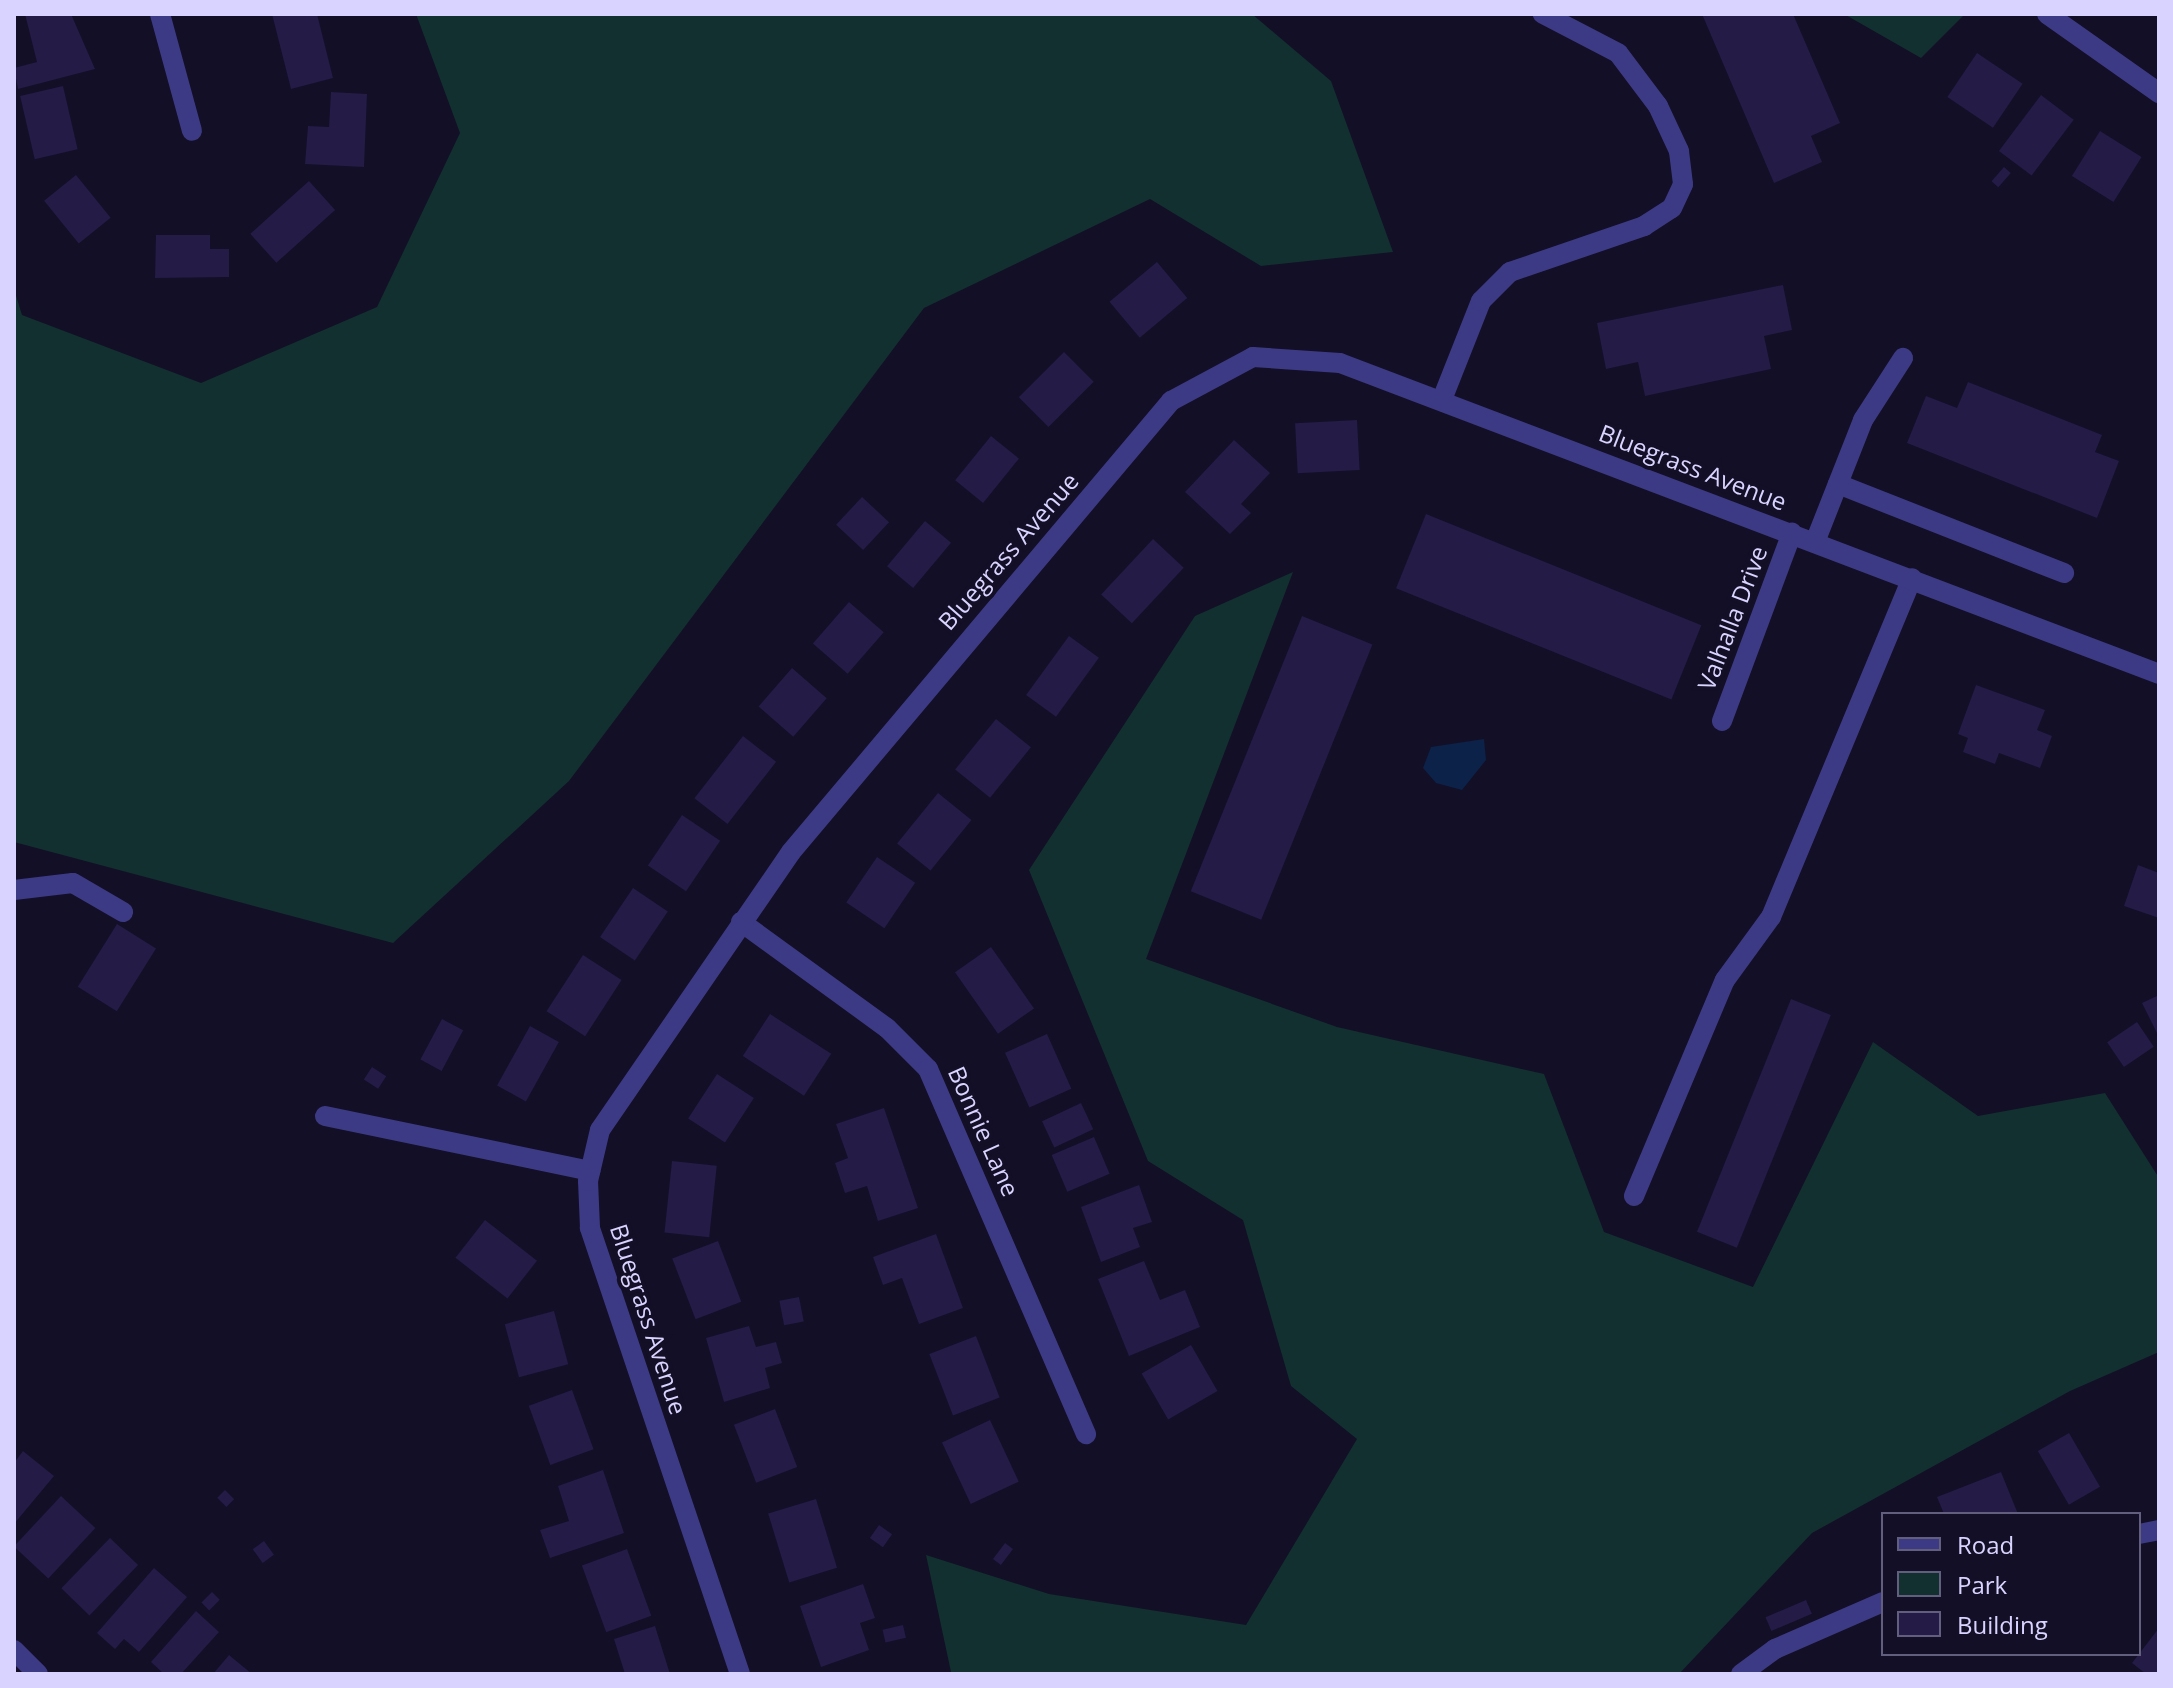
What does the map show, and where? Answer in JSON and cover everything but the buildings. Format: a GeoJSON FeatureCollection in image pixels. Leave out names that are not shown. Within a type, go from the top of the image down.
{"type":"FeatureCollection","features":[{"type":"Feature","properties":{"kind":"street"},"geometry":{"type":"LineString","coordinates":[[160,14],[192,131]]}},
{"type":"Feature","properties":{"kind":"street"},"geometry":{"type":"LineString","coordinates":[[1443,397],[1481,301],[1510,272],[1644,226],[1672,208],[1683,184],[1679,151],[1658,106],[1618,53],[1543,14]]}},
{"type":"Feature","properties":{"kind":"street"},"geometry":{"type":"LineString","coordinates":[[2047,14],[2159,93]]}},
{"type":"Feature","properties":{"kind":"street","name":"Bluegrass Avenue"},"geometry":{"type":"LineString","coordinates":[[740,1674],[590,1228],[590,1171],[600,1130],[741,922],[945,665],[1171,401],[1225,368],[1271,356],[1340,363],[1443,397],[2159,674]]}},
{"type":"Feature","properties":{"kind":"street"},"geometry":{"type":"LineString","coordinates":[[1815,542],[1863,420],[1903,358]]}},
{"type":"Feature","properties":{"kind":"street"},"geometry":{"type":"LineString","coordinates":[[1838,484],[2064,573]]}},
{"type":"Feature","properties":{"kind":"street","name":"Valhalla Drive"},"geometry":{"type":"LineString","coordinates":[[1722,721],[1792,533]]}},
{"type":"Feature","properties":{"kind":"street"},"geometry":{"type":"LineString","coordinates":[[1634,1196],[1725,980],[1771,917],[1912,578]]}},
{"type":"Feature","properties":{"kind":"street"},"geometry":{"type":"LineString","coordinates":[[14,890],[73,883],[123,912]]}},
{"type":"Feature","properties":{"kind":"street","name":"Bonnie Lane"},"geometry":{"type":"LineString","coordinates":[[741,922],[887,1028],[928,1069],[1086,1434]]}},
{"type":"Feature","properties":{"kind":"street"},"geometry":{"type":"LineString","coordinates":[[325,1116],[590,1171]]}},
{"type":"Feature","properties":{"kind":"street"},"geometry":{"type":"LineString","coordinates":[[1741,1674],[1775,1649],[1881,1603]]}},
{"type":"Feature","properties":{"kind":"street"},"geometry":{"type":"LineString","coordinates":[[14,1650],[38,1674]]}},
{"type":"Feature","properties":{"kind":"green space"},"geometry":{"type":"Polygon","coordinates":[[[416,14],[1252,14],[1331,81],[1393,252],[1261,266],[1150,199],[924,308],[569,781],[393,943],[14,842],[14,289],[22,315],[201,383],[377,307],[460,133],[416,14]]]}},
{"type":"Feature","properties":{"kind":"green space"},"geometry":{"type":"Polygon","coordinates":[[[1844,14],[1965,14],[1921,58],[1844,14]]]}},
{"type":"Feature","properties":{"kind":"green space"},"geometry":{"type":"Polygon","coordinates":[[[1293,572],[1146,959],[1337,1027],[1544,1074],[1604,1232],[1753,1287],[1873,1042],[1978,1116],[2105,1093],[2159,1178],[2159,1352],[2070,1391],[1812,1533],[1679,1674],[951,1672],[926,1555],[1049,1594],[1246,1625],[1357,1439],[1291,1386],[1243,1220],[1148,1161],[1029,870],[1195,616],[1293,572]]]}},
{"type":"Feature","properties":{"kind":"water"},"geometry":{"type":"Polygon","coordinates":[[[1484,739],[1486,760],[1462,790],[1436,783],[1423,768],[1431,747],[1484,739]]]}}]}
